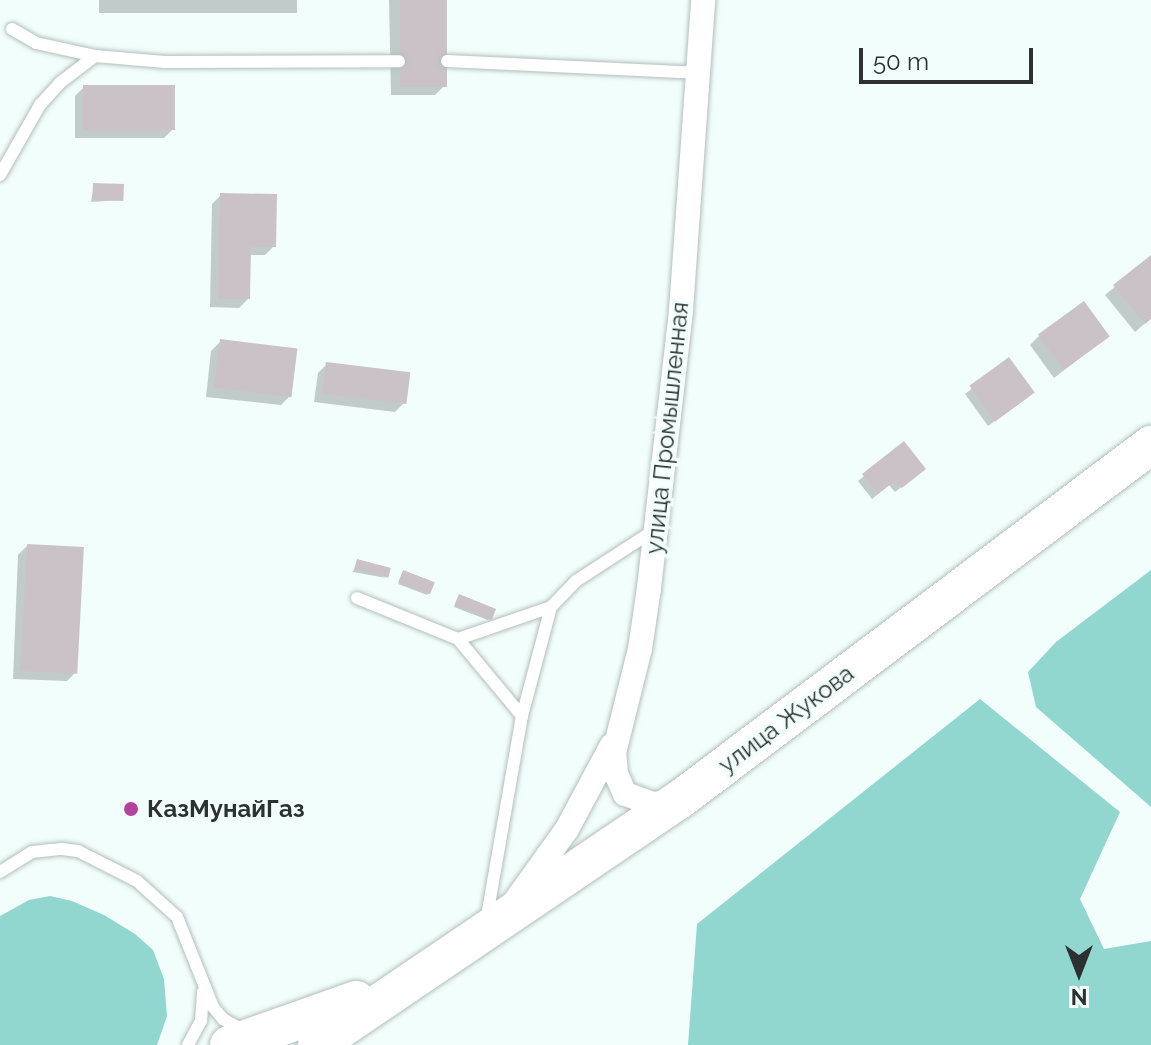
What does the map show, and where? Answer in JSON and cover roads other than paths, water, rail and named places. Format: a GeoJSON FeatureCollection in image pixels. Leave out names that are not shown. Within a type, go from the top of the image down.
{"type":"FeatureCollection","features":[{"type":"Feature","properties":{"kind":"main road","name":"улица Жукова"},"geometry":{"type":"LineString","coordinates":[[317,1045],[679,800],[1151,445]]}},
{"type":"Feature","properties":{"kind":"main road","name":"улица Жукова"},"geometry":{"type":"LineString","coordinates":[[229,1045],[411,979]]}},
{"type":"Feature","properties":{"kind":"street","name":"улица Промышленная"},"geometry":{"type":"LineString","coordinates":[[679,800],[653,804],[625,794],[619,785],[614,764],[618,732],[640,649],[656,529],[681,310],[703,0]]}},
{"type":"Feature","properties":{"kind":"street"},"geometry":{"type":"LineString","coordinates":[[484,934],[515,900],[557,844],[591,789],[618,732]]}},
{"type":"Feature","properties":{"kind":"lane"},"geometry":{"type":"LineString","coordinates":[[12,29],[36,43],[95,56],[165,62],[399,61]]}},
{"type":"Feature","properties":{"kind":"lane"},"geometry":{"type":"LineString","coordinates":[[0,175],[40,105],[61,82],[95,56]]}},
{"type":"Feature","properties":{"kind":"lane"},"geometry":{"type":"LineString","coordinates":[[447,61],[698,73]]}},
{"type":"Feature","properties":{"kind":"lane"},"geometry":{"type":"LineString","coordinates":[[458,639],[551,607],[576,581],[656,529]]}},
{"type":"Feature","properties":{"kind":"lane"},"geometry":{"type":"LineString","coordinates":[[357,598],[458,639],[522,716]]}},
{"type":"Feature","properties":{"kind":"lane"},"geometry":{"type":"LineString","coordinates":[[484,934],[522,716],[551,607]]}},
{"type":"Feature","properties":{"kind":"lane"},"geometry":{"type":"LineString","coordinates":[[0,872],[18,858],[48,849],[78,851],[108,864],[153,893],[177,917],[189,940],[202,985],[213,1007],[229,1024],[248,1032],[269,1033]]}},
{"type":"Feature","properties":{"kind":"lane"},"geometry":{"type":"LineString","coordinates":[[188,1045],[201,1021],[202,985]]}},
{"type":"Feature","properties":{"kind":"place","name":"КазМунайГаз"},"geometry":{"type":"Point","coordinates":[131,809]}}]}
